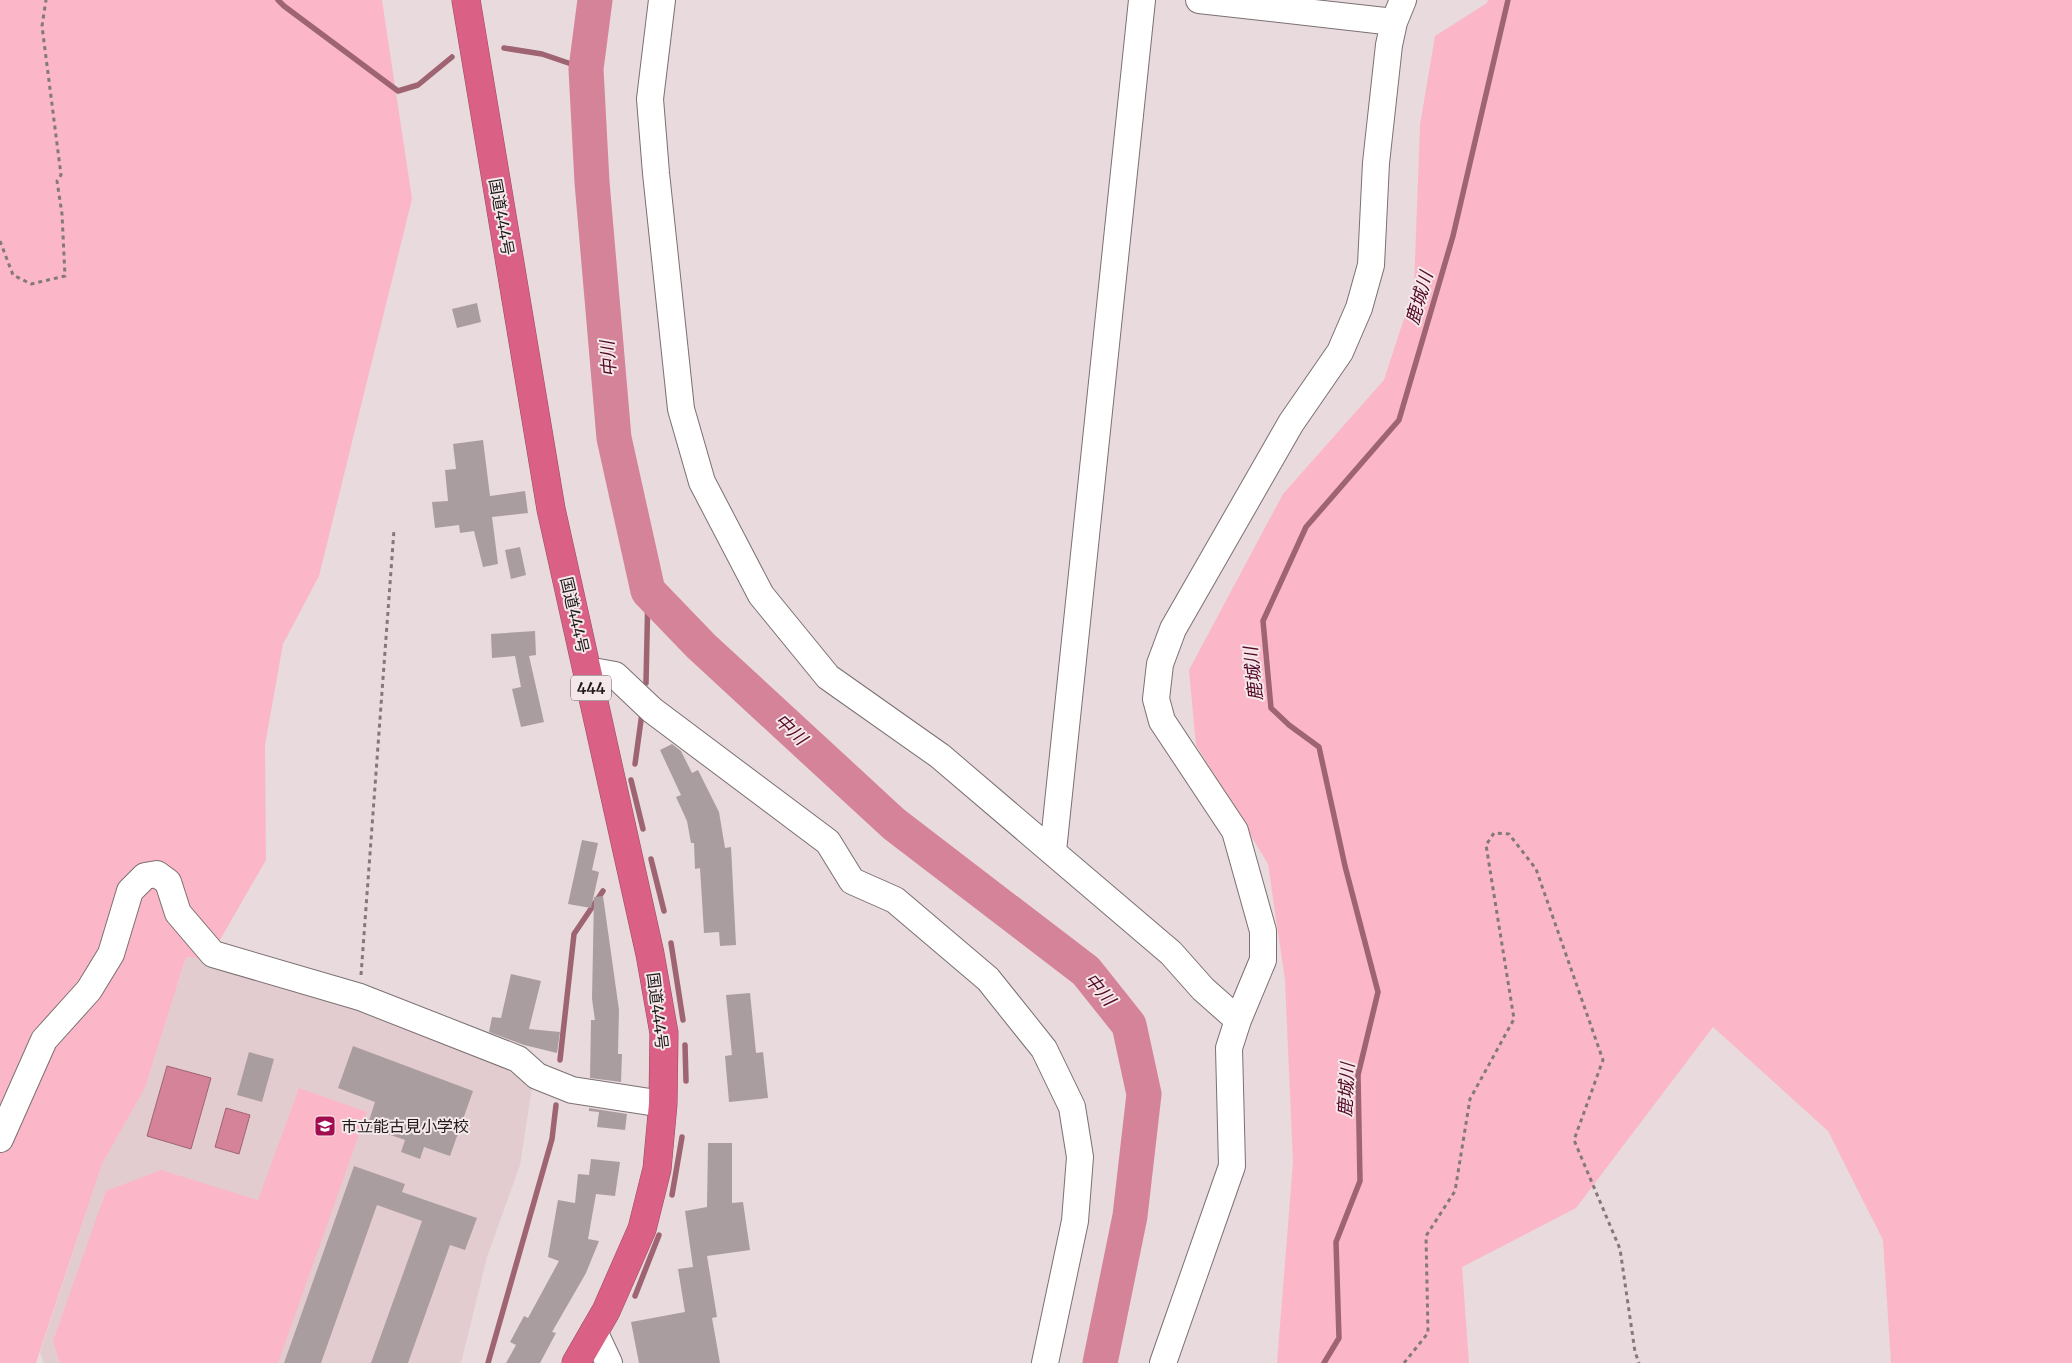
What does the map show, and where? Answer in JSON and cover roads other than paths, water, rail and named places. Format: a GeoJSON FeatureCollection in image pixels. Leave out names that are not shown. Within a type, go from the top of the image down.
{"type":"FeatureCollection","features":[{"type":"Feature","properties":{"kind":"highway","name":"国道444号"},"geometry":{"type":"LineString","coordinates":[[466,0],[551,509],[650,954],[664,1033],[663,1104],[657,1169],[642,1229],[606,1311],[576,1363]]}},
{"type":"Feature","properties":{"kind":"street"},"geometry":{"type":"LineString","coordinates":[[662,0],[650,99],[680,409],[702,482],[761,595],[828,678],[940,756],[1171,953],[1203,989],[1238,1020]]}},
{"type":"Feature","properties":{"kind":"street"},"geometry":{"type":"LineString","coordinates":[[1052,851],[1142,0]]}},
{"type":"Feature","properties":{"kind":"street"},"geometry":{"type":"LineString","coordinates":[[1163,1363],[1232,1166],[1229,1048],[1262,960],[1263,931],[1235,831],[1162,721],[1156,699],[1160,664],[1173,629],[1291,422],[1340,352],[1359,308],[1371,265],[1376,163],[1389,45],[1398,11],[1199,0]]}},
{"type":"Feature","properties":{"kind":"street"},"geometry":{"type":"LineString","coordinates":[[587,670],[615,675],[652,710],[828,842],[852,881],[895,900],[988,980],[1044,1049],[1072,1107],[1080,1157],[1075,1221],[1045,1363]]}},
{"type":"Feature","properties":{"kind":"street"},"geometry":{"type":"LineString","coordinates":[[0,1139],[44,1040],[89,990],[111,954],[130,891],[145,876],[157,874],[168,882],[178,913],[213,954],[360,997],[518,1059],[537,1076],[572,1090],[663,1104]]}},
{"type":"Feature","properties":{"kind":"street"},"geometry":{"type":"LineString","coordinates":[[594,1331],[610,1363]]}},
{"type":"Feature","properties":{"kind":"waterway"},"geometry":{"type":"LineString","coordinates":[[278,0],[398,91],[418,85],[452,57]]}},
{"type":"Feature","properties":{"kind":"waterway","name":"中川"},"geometry":{"type":"LineString","coordinates":[[595,0],[586,69],[592,182],[614,438],[648,591],[701,646],[894,824],[1086,971],[1129,1025],[1144,1094],[1130,1216],[1100,1363]]}},
{"type":"Feature","properties":{"kind":"waterway","name":"鹿城川"},"geometry":{"type":"LineString","coordinates":[[1324,1363],[1339,1338],[1336,1242],[1360,1181],[1358,1075],[1378,992],[1345,866],[1319,747],[1289,725],[1271,708],[1263,621],[1306,527],[1399,420],[1453,236],[1508,0]]}},
{"type":"Feature","properties":{"kind":"waterway"},"geometry":{"type":"LineString","coordinates":[[504,48],[542,54],[586,69]]}},
{"type":"Feature","properties":{"kind":"waterway"},"geometry":{"type":"LineString","coordinates":[[646,683],[648,591]]}},
{"type":"Feature","properties":{"kind":"waterway"},"geometry":{"type":"LineString","coordinates":[[635,764],[642,713]]}},
{"type":"Feature","properties":{"kind":"waterway"},"geometry":{"type":"LineString","coordinates":[[631,780],[643,829]]}},
{"type":"Feature","properties":{"kind":"waterway"},"geometry":{"type":"LineString","coordinates":[[651,859],[664,911]]}},
{"type":"Feature","properties":{"kind":"waterway"},"geometry":{"type":"LineString","coordinates":[[560,1060],[574,934],[603,891]]}},
{"type":"Feature","properties":{"kind":"waterway"},"geometry":{"type":"LineString","coordinates":[[671,943],[683,1020]]}},
{"type":"Feature","properties":{"kind":"waterway"},"geometry":{"type":"LineString","coordinates":[[685,1045],[686,1081]]}},
{"type":"Feature","properties":{"kind":"waterway"},"geometry":{"type":"LineString","coordinates":[[488,1363],[552,1139],[556,1105]]}},
{"type":"Feature","properties":{"kind":"waterway"},"geometry":{"type":"LineString","coordinates":[[672,1195],[682,1137]]}},
{"type":"Feature","properties":{"kind":"waterway"},"geometry":{"type":"LineString","coordinates":[[635,1296],[659,1235]]}},
{"type":"Feature","properties":{"kind":"place","name":"市立能古見小学校"},"geometry":{"type":"Point","coordinates":[325,1126]}}]}
